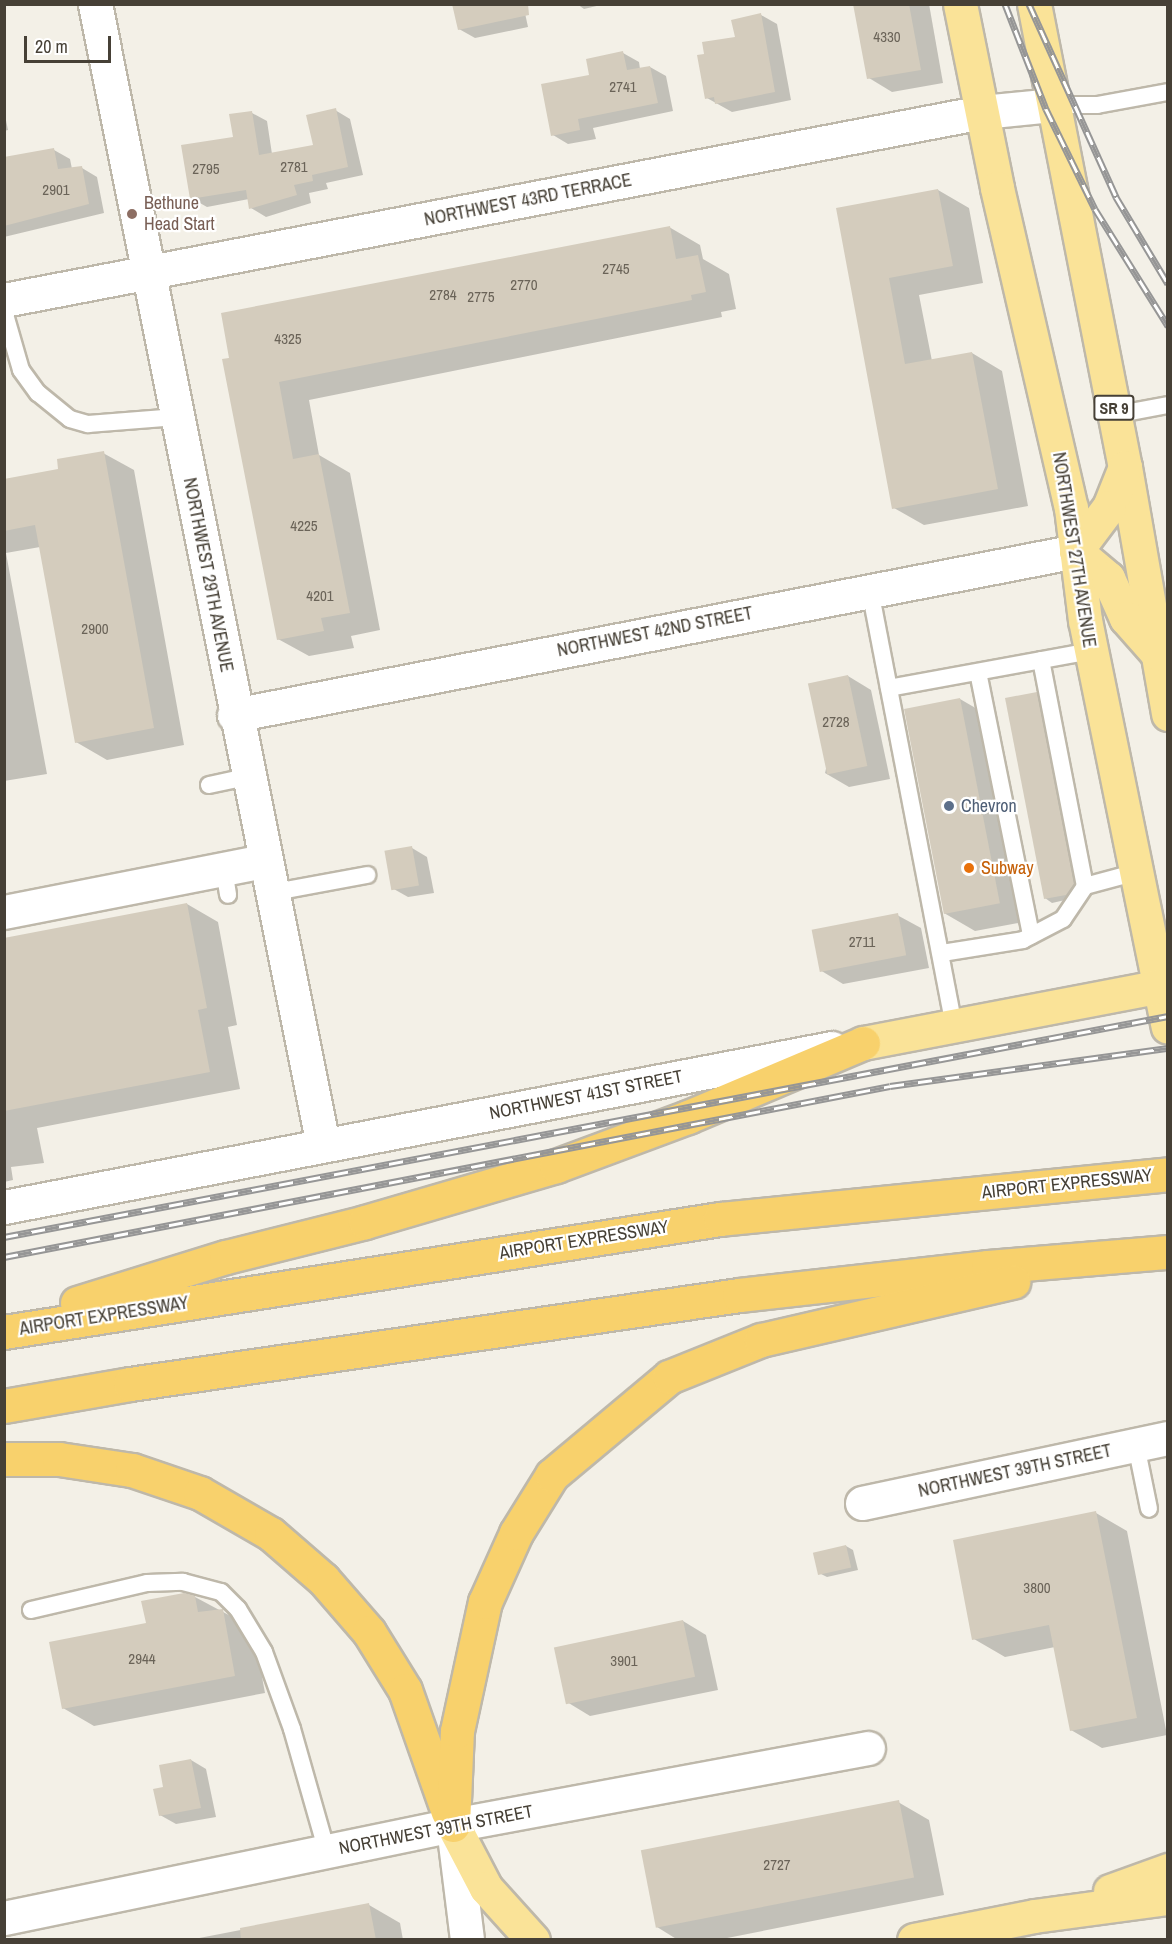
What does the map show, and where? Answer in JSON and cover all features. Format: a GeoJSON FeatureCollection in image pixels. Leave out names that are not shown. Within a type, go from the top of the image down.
{"type":"FeatureCollection","features":[{"type":"Feature","properties":{"kind":"highway"},"geometry":{"type":"LineString","coordinates":[[4,1326],[226,1257],[365,1222],[556,1166],[688,1118],[863,1043]]}},
{"type":"Feature","properties":{"kind":"highway","name":"AIRPORT EXPRESSWAY"},"geometry":{"type":"LineString","coordinates":[[4,1332],[720,1219],[1167,1174]]}},
{"type":"Feature","properties":{"kind":"highway"},"geometry":{"type":"LineString","coordinates":[[4,1406],[141,1382],[739,1295],[988,1267],[1167,1252]]}},
{"type":"Feature","properties":{"kind":"highway"},"geometry":{"type":"LineString","coordinates":[[453,1825],[457,1731],[485,1602],[516,1533],[552,1475],[608,1425],[669,1377],[761,1340],[1123,1256]]}},
{"type":"Feature","properties":{"kind":"highway"},"geometry":{"type":"LineString","coordinates":[[4,1459],[58,1459],[132,1470],[200,1493],[271,1534],[323,1579],[369,1632],[405,1690],[453,1825]]}},
{"type":"Feature","properties":{"kind":"main road","name":"NORTHWEST 27TH AVENUE"},"geometry":{"type":"LineString","coordinates":[[960,4],[982,112],[1069,497],[1091,651],[1137,872],[1164,986],[1167,1027]]}},
{"type":"Feature","properties":{"kind":"main road","name":"SR 9"},"geometry":{"type":"LineString","coordinates":[[1034,4],[1052,105],[1125,467],[1167,714]]}},
{"type":"Feature","properties":{"kind":"main road"},"geometry":{"type":"LineString","coordinates":[[1125,467],[1109,507],[1076,551],[1108,578],[1126,618],[1157,653]]}},
{"type":"Feature","properties":{"kind":"main road","name":"NORTHWEST 41ST STREET"},"geometry":{"type":"LineString","coordinates":[[863,1043],[1164,986]]}},
{"type":"Feature","properties":{"kind":"main road"},"geometry":{"type":"LineString","coordinates":[[453,1825],[486,1888],[533,1940]]}},
{"type":"Feature","properties":{"kind":"main road"},"geometry":{"type":"LineString","coordinates":[[1034,1916],[1167,1870]]}},
{"type":"Feature","properties":{"kind":"main road"},"geometry":{"type":"LineString","coordinates":[[914,1940],[1034,1916],[1167,1898]]}},
{"type":"Feature","properties":{"kind":"street","name":"NORTHWEST 29TH AVENUE"},"geometry":{"type":"LineString","coordinates":[[95,4],[234,714],[323,1145]]}},
{"type":"Feature","properties":{"kind":"street","name":"NORTHWEST 43RD TERRACE"},"geometry":{"type":"LineString","coordinates":[[4,300],[982,112],[1052,105]]}},
{"type":"Feature","properties":{"kind":"street","name":"NORTHWEST 42ND STREET"},"geometry":{"type":"LineString","coordinates":[[234,714],[1076,551]]}},
{"type":"Feature","properties":{"kind":"street"},"geometry":{"type":"LineString","coordinates":[[4,912],[226,882],[264,861]]}},
{"type":"Feature","properties":{"kind":"street","name":"NORTHWEST 41ST STREET"},"geometry":{"type":"LineString","coordinates":[[4,1207],[863,1043]]}},
{"type":"Feature","properties":{"kind":"street","name":"NORTHWEST 39TH STREET"},"geometry":{"type":"LineString","coordinates":[[862,1503],[1167,1437]]}},
{"type":"Feature","properties":{"kind":"street","name":"NORTHWEST 39TH STREET"},"geometry":{"type":"LineString","coordinates":[[4,1918],[453,1825],[868,1748]]}},
{"type":"Feature","properties":{"kind":"street"},"geometry":{"type":"LineString","coordinates":[[453,1825],[467,1940]]}},
{"type":"Feature","properties":{"kind":"lane"},"geometry":{"type":"LineString","coordinates":[[1052,105],[1097,105],[1167,92]]}},
{"type":"Feature","properties":{"kind":"lane"},"geometry":{"type":"LineString","coordinates":[[4,310],[21,370],[38,393],[70,419],[88,424],[177,417]]}},
{"type":"Feature","properties":{"kind":"lane"},"geometry":{"type":"LineString","coordinates":[[1115,415],[1167,405]]}},
{"type":"Feature","properties":{"kind":"lane"},"geometry":{"type":"LineString","coordinates":[[870,590],[942,953],[954,1026]]}},
{"type":"Feature","properties":{"kind":"lane"},"geometry":{"type":"LineString","coordinates":[[890,688],[1091,651]]}},
{"type":"Feature","properties":{"kind":"lane"},"geometry":{"type":"LineString","coordinates":[[1041,660],[1085,886]]}},
{"type":"Feature","properties":{"kind":"lane"},"geometry":{"type":"LineString","coordinates":[[978,672],[1031,936]]}},
{"type":"Feature","properties":{"kind":"lane"},"geometry":{"type":"LineString","coordinates":[[209,785],[248,777]]}},
{"type":"Feature","properties":{"kind":"lane"},"geometry":{"type":"LineString","coordinates":[[942,953],[1031,936],[1063,919],[1085,886],[1137,872]]}},
{"type":"Feature","properties":{"kind":"lane"},"geometry":{"type":"LineString","coordinates":[[270,893],[367,876]]}},
{"type":"Feature","properties":{"kind":"lane"},"geometry":{"type":"LineString","coordinates":[[1136,1444],[1149,1509]]}},
{"type":"Feature","properties":{"kind":"lane"},"geometry":{"type":"LineString","coordinates":[[31,1610],[147,1583],[183,1582],[221,1592],[238,1609],[264,1652],[292,1729],[327,1852]]}},
{"type":"Feature","properties":{"kind":"building"},"geometry":{"type":"Polygon","coordinates":[[[452,4],[528,4],[529,15],[458,30],[452,4]]]}},
{"type":"Feature","properties":{"kind":"building"},"geometry":{"type":"Polygon","coordinates":[[[853,4],[909,4],[921,70],[867,79],[853,4]]]}},
{"type":"Feature","properties":{"kind":"building"},"geometry":{"type":"Polygon","coordinates":[[[761,13],[775,92],[715,104],[714,97],[705,99],[697,55],[704,54],[702,42],[735,37],[731,20],[761,13]]]}},
{"type":"Feature","properties":{"kind":"building"},"geometry":{"type":"Polygon","coordinates":[[[623,51],[627,70],[650,66],[658,103],[578,119],[580,130],[551,136],[541,84],[589,75],[586,59],[623,51]]]}},
{"type":"Feature","properties":{"kind":"building"},"geometry":{"type":"Polygon","coordinates":[[[336,108],[348,167],[312,175],[313,181],[294,185],[297,195],[249,209],[246,190],[190,199],[181,145],[233,137],[229,114],[252,111],[259,155],[313,145],[306,115],[336,108]]]}},
{"type":"Feature","properties":{"kind":"building"},"geometry":{"type":"Polygon","coordinates":[[[54,148],[58,169],[82,166],[89,204],[4,226],[4,157],[54,148]]]}},
{"type":"Feature","properties":{"kind":"building"},"geometry":{"type":"Polygon","coordinates":[[[938,189],[953,266],[889,278],[905,364],[972,352],[998,489],[892,509],[836,208],[938,189]]]}},
{"type":"Feature","properties":{"kind":"building"},"geometry":{"type":"Polygon","coordinates":[[[670,226],[676,259],[698,255],[706,292],[691,295],[692,300],[279,382],[293,459],[319,454],[350,613],[321,618],[324,631],[277,640],[222,359],[229,358],[221,313],[670,226]]]}},
{"type":"Feature","properties":{"kind":"building"},"geometry":{"type":"Polygon","coordinates":[[[104,451],[154,728],[75,743],[35,525],[4,531],[4,479],[58,469],[57,459],[104,451]]]}},
{"type":"Feature","properties":{"kind":"building"},"geometry":{"type":"Polygon","coordinates":[[[848,675],[867,766],[827,774],[808,684],[848,675]]]}},
{"type":"Feature","properties":{"kind":"building"},"geometry":{"type":"Polygon","coordinates":[[[1037,692],[1074,884],[1066,895],[1044,899],[1005,698],[1037,692]]]}},
{"type":"Feature","properties":{"kind":"building","name":"Chevron"},"geometry":{"type":"Polygon","coordinates":[[[960,698],[1000,903],[944,914],[904,709],[960,698]]]}},
{"type":"Feature","properties":{"kind":"building"},"geometry":{"type":"Polygon","coordinates":[[[412,846],[419,885],[391,890],[384,851],[412,846]]]}},
{"type":"Feature","properties":{"kind":"building"},"geometry":{"type":"Polygon","coordinates":[[[187,903],[207,1008],[198,1010],[210,1072],[4,1111],[4,938],[187,903]]]}},
{"type":"Feature","properties":{"kind":"building"},"geometry":{"type":"Polygon","coordinates":[[[898,913],[906,955],[820,972],[812,930],[898,913]]]}},
{"type":"Feature","properties":{"kind":"building"},"geometry":{"type":"Polygon","coordinates":[[[1096,1511],[1137,1718],[1070,1731],[1049,1625],[972,1640],[953,1540],[1096,1511]]]}},
{"type":"Feature","properties":{"kind":"building"},"geometry":{"type":"Polygon","coordinates":[[[846,1545],[851,1567],[818,1575],[813,1553],[846,1545]]]}},
{"type":"Feature","properties":{"kind":"building"},"geometry":{"type":"Polygon","coordinates":[[[184,1593],[195,1596],[198,1612],[223,1609],[235,1676],[62,1709],[49,1642],[146,1623],[141,1601],[184,1593]]]}},
{"type":"Feature","properties":{"kind":"building"},"geometry":{"type":"Polygon","coordinates":[[[683,1620],[695,1677],[566,1704],[554,1647],[683,1620]]]}},
{"type":"Feature","properties":{"kind":"building"},"geometry":{"type":"Polygon","coordinates":[[[191,1759],[201,1808],[159,1816],[153,1789],[163,1787],[159,1765],[191,1759]]]}},
{"type":"Feature","properties":{"kind":"building"},"geometry":{"type":"Polygon","coordinates":[[[899,1800],[914,1878],[656,1928],[641,1850],[899,1800]]]}},
{"type":"Feature","properties":{"kind":"building"},"geometry":{"type":"Polygon","coordinates":[[[369,1903],[376,1940],[241,1940],[240,1928],[369,1903]]]}},
{"type":"Feature","properties":{"kind":"railway"},"geometry":{"type":"LineString","coordinates":[[1005,4],[1046,109],[1095,209],[1168,326]]}},
{"type":"Feature","properties":{"kind":"railway"},"geometry":{"type":"LineString","coordinates":[[1029,4],[1116,197],[1168,284]]}},
{"type":"Feature","properties":{"kind":"railway"},"geometry":{"type":"LineString","coordinates":[[4,1237],[1168,1016]]}},
{"type":"Feature","properties":{"kind":"railway"},"geometry":{"type":"LineString","coordinates":[[4,1257],[890,1086],[1168,1048]]}},
{"type":"Feature","properties":{"kind":"place","name":"Bethune Head Start"},"geometry":{"type":"Point","coordinates":[132,214]}},
{"type":"Feature","properties":{"kind":"place","name":"Chevron"},"geometry":{"type":"Point","coordinates":[949,806]}},
{"type":"Feature","properties":{"kind":"place","name":"Subway"},"geometry":{"type":"Point","coordinates":[969,868]}}]}
